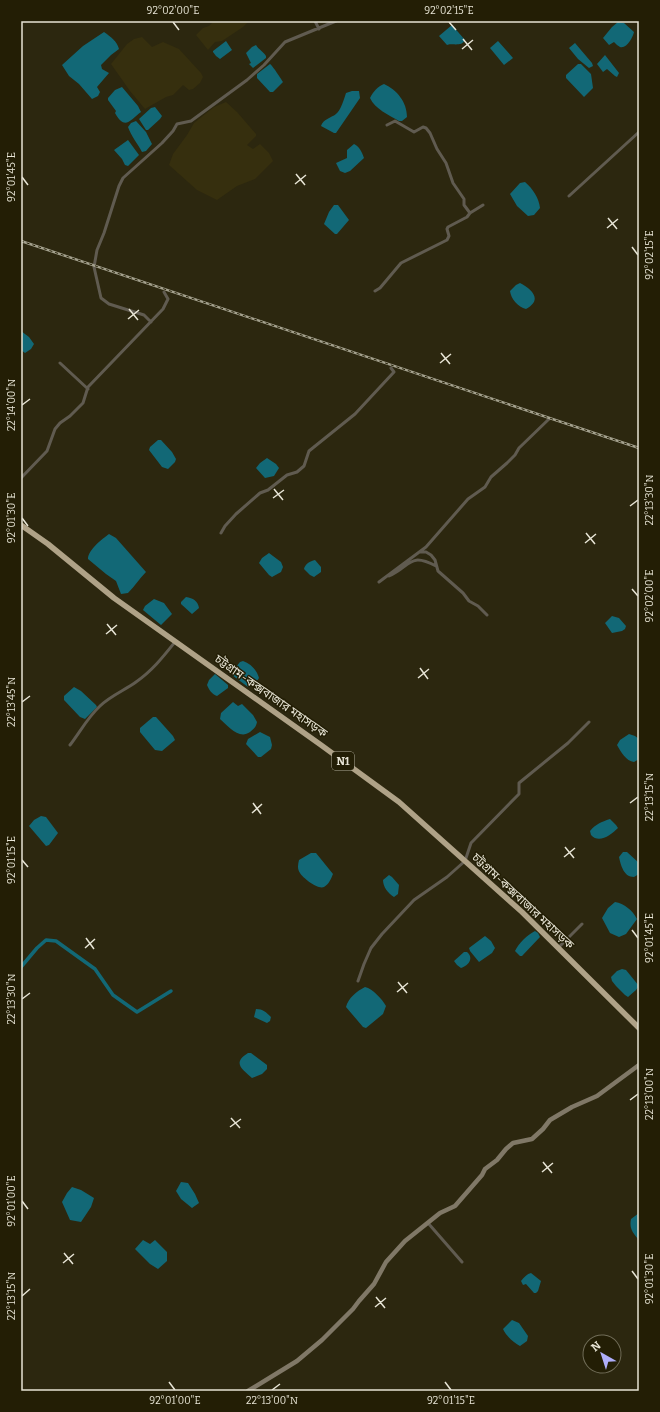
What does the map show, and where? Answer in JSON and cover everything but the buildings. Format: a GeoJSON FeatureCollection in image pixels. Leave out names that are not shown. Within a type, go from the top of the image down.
{"type":"FeatureCollection","features":[{"type":"Feature","properties":{"kind":"highway","name":"চট্টগ্রাম-কক্সবাজার মহাসড়ক"},"geometry":{"type":"LineString","coordinates":[[21,524],[114,598],[399,802],[522,912],[639,1028]]}},
{"type":"Feature","properties":{"kind":"street"},"geometry":{"type":"LineString","coordinates":[[315,21],[319,28]]}},
{"type":"Feature","properties":{"kind":"street"},"geometry":{"type":"LineString","coordinates":[[151,322],[144,315],[109,304],[101,298],[94,267],[97,250],[123,178],[162,143],[177,124],[191,121],[247,80],[264,65],[285,42],[336,21]]}},
{"type":"Feature","properties":{"kind":"street"},"geometry":{"type":"LineString","coordinates":[[387,125],[395,121],[414,132],[423,127],[426,128],[446,163],[453,183],[464,199],[464,205],[470,213]]}},
{"type":"Feature","properties":{"kind":"street"},"geometry":{"type":"LineString","coordinates":[[569,196],[639,132]]}},
{"type":"Feature","properties":{"kind":"street"},"geometry":{"type":"LineString","coordinates":[[375,291],[380,288],[401,263],[447,240],[449,236],[447,229],[448,227],[467,217],[470,213],[483,205]]}},
{"type":"Feature","properties":{"kind":"street"},"geometry":{"type":"LineString","coordinates":[[21,478],[47,451],[55,429],[83,403],[88,389],[102,371],[167,304],[168,299],[164,292]]}},
{"type":"Feature","properties":{"kind":"street"},"geometry":{"type":"LineString","coordinates":[[60,363],[88,389]]}},
{"type":"Feature","properties":{"kind":"street"},"geometry":{"type":"LineString","coordinates":[[222,533],[225,526],[236,514],[260,493],[268,490],[287,475],[297,472],[304,466],[309,451],[366,404],[394,372],[391,368]]}},
{"type":"Feature","properties":{"kind":"street"},"geometry":{"type":"LineString","coordinates":[[379,582],[426,547],[468,499],[485,487],[491,477],[515,455],[519,448],[549,419]]}},
{"type":"Feature","properties":{"kind":"street"},"geometry":{"type":"LineString","coordinates":[[420,552],[431,554],[435,560],[438,571],[463,593],[469,601],[478,606],[487,615]]}},
{"type":"Feature","properties":{"kind":"street"},"geometry":{"type":"LineString","coordinates":[[383,579],[393,574],[411,561],[417,559],[427,561],[436,566]]}},
{"type":"Feature","properties":{"kind":"street"},"geometry":{"type":"LineString","coordinates":[[70,745],[100,705],[135,683],[149,672],[161,660],[175,642]]}},
{"type":"Feature","properties":{"kind":"street"},"geometry":{"type":"LineString","coordinates":[[358,981],[371,948],[402,912],[414,900],[465,861],[471,844],[519,794],[519,783],[568,743],[589,722]]}},
{"type":"Feature","properties":{"kind":"street"},"geometry":{"type":"LineString","coordinates":[[558,948],[582,924]]}},
{"type":"Feature","properties":{"kind":"street"},"geometry":{"type":"LineString","coordinates":[[248,1391],[297,1361],[322,1340],[353,1309],[374,1284],[386,1262],[405,1241],[440,1213],[455,1206],[482,1175],[485,1169],[497,1160],[513,1143],[532,1139],[550,1120],[566,1110],[596,1096],[639,1065]]}},
{"type":"Feature","properties":{"kind":"street"},"geometry":{"type":"LineString","coordinates":[[428,1223],[462,1262]]}},
{"type":"Feature","properties":{"kind":"shaded area"},"geometry":{"type":"Polygon","coordinates":[[[214,21],[249,21],[243,27],[222,41],[215,42],[208,50],[196,35],[203,28],[209,26],[214,21]]]}},
{"type":"Feature","properties":{"kind":"shaded area"},"geometry":{"type":"Polygon","coordinates":[[[142,37],[152,47],[163,42],[179,49],[201,73],[203,77],[200,83],[193,89],[189,90],[183,85],[173,95],[166,97],[145,109],[111,64],[127,44],[134,39],[142,37]]]}},
{"type":"Feature","properties":{"kind":"shaded area"},"geometry":{"type":"Polygon","coordinates":[[[226,102],[256,134],[256,136],[247,145],[253,149],[260,144],[269,153],[273,161],[255,179],[237,186],[217,200],[197,190],[169,165],[173,154],[194,123],[214,107],[226,102]]]}},
{"type":"Feature","properties":{"kind":"water"},"geometry":{"type":"Polygon","coordinates":[[[618,22],[624,23],[634,32],[629,42],[623,47],[619,47],[614,42],[609,45],[603,38],[618,22]]]}},
{"type":"Feature","properties":{"kind":"water"},"geometry":{"type":"Polygon","coordinates":[[[452,25],[465,40],[464,42],[460,44],[447,45],[439,36],[452,25]]]}},
{"type":"Feature","properties":{"kind":"water"},"geometry":{"type":"Polygon","coordinates":[[[104,32],[115,41],[119,49],[101,65],[102,69],[109,73],[97,87],[100,92],[98,96],[92,99],[79,84],[69,76],[62,65],[83,46],[104,32]]]}},
{"type":"Feature","properties":{"kind":"water"},"geometry":{"type":"Polygon","coordinates":[[[226,41],[232,50],[220,59],[213,51],[226,41]]]}},
{"type":"Feature","properties":{"kind":"water"},"geometry":{"type":"Polygon","coordinates":[[[498,41],[513,58],[504,65],[490,48],[498,41]]]}},
{"type":"Feature","properties":{"kind":"water"},"geometry":{"type":"Polygon","coordinates":[[[575,43],[593,66],[589,68],[578,59],[569,48],[575,43]]]}},
{"type":"Feature","properties":{"kind":"water"},"geometry":{"type":"Polygon","coordinates":[[[256,45],[265,54],[266,58],[253,68],[249,64],[251,63],[246,53],[256,45]]]}},
{"type":"Feature","properties":{"kind":"water"},"geometry":{"type":"Polygon","coordinates":[[[605,55],[619,73],[617,77],[607,69],[603,72],[597,64],[605,55]]]}},
{"type":"Feature","properties":{"kind":"water"},"geometry":{"type":"Polygon","coordinates":[[[270,64],[283,82],[273,92],[270,92],[257,78],[257,74],[270,64]]]}},
{"type":"Feature","properties":{"kind":"water"},"geometry":{"type":"Polygon","coordinates":[[[578,64],[581,64],[591,74],[593,88],[584,97],[566,78],[566,75],[578,64]]]}},
{"type":"Feature","properties":{"kind":"water"},"geometry":{"type":"Polygon","coordinates":[[[384,84],[397,93],[405,106],[407,117],[402,121],[399,121],[383,111],[372,102],[370,98],[380,86],[384,84]]]}},
{"type":"Feature","properties":{"kind":"water"},"geometry":{"type":"Polygon","coordinates":[[[122,87],[138,106],[141,112],[131,121],[125,123],[122,122],[115,113],[116,111],[108,100],[115,90],[122,87]]]}},
{"type":"Feature","properties":{"kind":"water"},"geometry":{"type":"Polygon","coordinates":[[[359,91],[360,98],[336,133],[321,126],[325,120],[338,112],[346,93],[359,91]]]}},
{"type":"Feature","properties":{"kind":"water"},"geometry":{"type":"Polygon","coordinates":[[[155,107],[162,116],[148,130],[146,130],[139,119],[151,108],[155,107]]]}},
{"type":"Feature","properties":{"kind":"water"},"geometry":{"type":"Polygon","coordinates":[[[136,121],[146,132],[152,144],[146,151],[142,152],[128,127],[131,123],[136,121]]]}},
{"type":"Feature","properties":{"kind":"water"},"geometry":{"type":"Polygon","coordinates":[[[128,140],[139,155],[128,166],[125,165],[114,150],[128,140]]]}},
{"type":"Feature","properties":{"kind":"water"},"geometry":{"type":"Polygon","coordinates":[[[354,144],[360,150],[364,158],[350,171],[345,173],[340,171],[336,163],[347,158],[347,150],[354,144]]]}},
{"type":"Feature","properties":{"kind":"water"},"geometry":{"type":"Polygon","coordinates":[[[525,182],[535,194],[539,204],[540,208],[534,215],[528,216],[517,206],[510,194],[520,183],[525,182]]]}},
{"type":"Feature","properties":{"kind":"water"},"geometry":{"type":"Polygon","coordinates":[[[334,205],[338,205],[349,220],[337,234],[335,234],[324,224],[334,205]]]}},
{"type":"Feature","properties":{"kind":"water"},"geometry":{"type":"Polygon","coordinates":[[[520,283],[532,291],[535,298],[531,306],[526,309],[518,305],[513,300],[510,291],[520,283]]]}},
{"type":"Feature","properties":{"kind":"water"},"geometry":{"type":"Polygon","coordinates":[[[21,331],[29,337],[34,344],[31,349],[25,353],[21,350],[21,331]]]}},
{"type":"Feature","properties":{"kind":"water"},"geometry":{"type":"Polygon","coordinates":[[[158,440],[161,440],[176,459],[168,469],[162,467],[149,450],[150,447],[158,440]]]}},
{"type":"Feature","properties":{"kind":"water"},"geometry":{"type":"Polygon","coordinates":[[[267,458],[279,468],[274,476],[265,478],[256,468],[267,458]]]}},
{"type":"Feature","properties":{"kind":"water"},"geometry":{"type":"Polygon","coordinates":[[[109,534],[116,538],[146,572],[128,593],[121,594],[116,581],[88,559],[93,548],[109,534]]]}},
{"type":"Feature","properties":{"kind":"water"},"geometry":{"type":"Polygon","coordinates":[[[269,553],[281,562],[283,567],[281,572],[272,577],[259,563],[262,558],[269,553]]]}},
{"type":"Feature","properties":{"kind":"water"},"geometry":{"type":"Polygon","coordinates":[[[315,560],[321,567],[321,572],[314,577],[304,569],[308,563],[315,560]]]}},
{"type":"Feature","properties":{"kind":"water"},"geometry":{"type":"Polygon","coordinates":[[[186,597],[195,600],[198,603],[199,608],[192,614],[181,604],[186,597]]]}},
{"type":"Feature","properties":{"kind":"water"},"geometry":{"type":"Polygon","coordinates":[[[154,599],[164,603],[172,614],[161,625],[143,610],[145,606],[154,599]]]}},
{"type":"Feature","properties":{"kind":"water"},"geometry":{"type":"Polygon","coordinates":[[[612,616],[619,618],[626,626],[625,629],[612,633],[605,623],[612,616]]]}},
{"type":"Feature","properties":{"kind":"water"},"geometry":{"type":"Polygon","coordinates":[[[243,661],[249,664],[257,672],[259,678],[254,684],[248,687],[232,675],[232,672],[240,662],[243,661]]]}},
{"type":"Feature","properties":{"kind":"water"},"geometry":{"type":"Polygon","coordinates":[[[215,674],[228,685],[228,688],[217,696],[211,692],[207,685],[209,680],[215,674]]]}},
{"type":"Feature","properties":{"kind":"water"},"geometry":{"type":"Polygon","coordinates":[[[74,687],[81,691],[97,707],[85,719],[80,717],[64,700],[64,696],[74,687]]]}},
{"type":"Feature","properties":{"kind":"water"},"geometry":{"type":"Polygon","coordinates":[[[233,702],[238,706],[242,704],[253,715],[257,722],[254,729],[246,734],[234,731],[220,719],[221,713],[233,702]]]}},
{"type":"Feature","properties":{"kind":"water"},"geometry":{"type":"Polygon","coordinates":[[[153,717],[156,717],[175,740],[162,751],[155,750],[140,732],[140,728],[153,717]]]}},
{"type":"Feature","properties":{"kind":"water"},"geometry":{"type":"Polygon","coordinates":[[[260,732],[270,737],[272,745],[271,749],[261,757],[258,757],[246,744],[248,739],[260,732]]]}},
{"type":"Feature","properties":{"kind":"water"},"geometry":{"type":"Polygon","coordinates":[[[629,734],[639,739],[639,759],[634,762],[626,758],[617,745],[620,740],[629,734]]]}},
{"type":"Feature","properties":{"kind":"water"},"geometry":{"type":"Polygon","coordinates":[[[41,816],[46,817],[58,833],[49,845],[46,846],[29,826],[34,820],[41,816]]]}},
{"type":"Feature","properties":{"kind":"water"},"geometry":{"type":"Polygon","coordinates":[[[610,819],[618,828],[615,831],[601,839],[594,838],[591,835],[590,831],[594,827],[601,822],[610,819]]]}},
{"type":"Feature","properties":{"kind":"water"},"geometry":{"type":"Polygon","coordinates":[[[623,852],[627,852],[639,863],[639,874],[634,877],[631,877],[625,873],[622,867],[619,857],[623,852]]]}},
{"type":"Feature","properties":{"kind":"water"},"geometry":{"type":"Polygon","coordinates":[[[311,853],[316,853],[333,874],[329,883],[324,887],[318,887],[311,883],[298,870],[299,860],[311,853]]]}},
{"type":"Feature","properties":{"kind":"water"},"geometry":{"type":"Polygon","coordinates":[[[389,875],[399,885],[398,894],[394,897],[386,890],[383,883],[383,880],[389,875]]]}},
{"type":"Feature","properties":{"kind":"water"},"geometry":{"type":"Polygon","coordinates":[[[615,902],[628,908],[637,919],[626,934],[619,937],[610,933],[602,918],[608,908],[615,902]]]}},
{"type":"Feature","properties":{"kind":"water"},"geometry":{"type":"Polygon","coordinates":[[[535,931],[540,937],[522,956],[520,956],[515,951],[526,937],[535,931]]]}},
{"type":"Feature","properties":{"kind":"water"},"geometry":{"type":"Polygon","coordinates":[[[485,936],[491,941],[495,948],[492,953],[479,962],[469,948],[485,936]]]}},
{"type":"Feature","properties":{"kind":"water"},"geometry":{"type":"Polygon","coordinates":[[[464,952],[469,954],[470,961],[461,968],[454,961],[464,952]]]}},
{"type":"Feature","properties":{"kind":"water"},"geometry":{"type":"Polygon","coordinates":[[[622,969],[626,970],[639,986],[628,997],[616,986],[611,977],[617,971],[622,969]]]}},
{"type":"Feature","properties":{"kind":"water"},"geometry":{"type":"Polygon","coordinates":[[[365,987],[377,995],[386,1006],[383,1014],[366,1028],[363,1027],[346,1007],[353,995],[365,987]]]}},
{"type":"Feature","properties":{"kind":"water"},"geometry":{"type":"Polygon","coordinates":[[[256,1009],[263,1010],[268,1014],[271,1017],[270,1021],[267,1023],[254,1017],[256,1009]]]}},
{"type":"Feature","properties":{"kind":"water"},"geometry":{"type":"Polygon","coordinates":[[[248,1053],[251,1053],[267,1065],[267,1069],[262,1074],[252,1078],[240,1066],[240,1060],[248,1053]]]}},
{"type":"Feature","properties":{"kind":"water"},"geometry":{"type":"Polygon","coordinates":[[[181,1182],[188,1183],[199,1203],[192,1208],[181,1199],[176,1191],[181,1182]]]}},
{"type":"Feature","properties":{"kind":"water"},"geometry":{"type":"Polygon","coordinates":[[[72,1187],[81,1190],[94,1198],[91,1207],[81,1222],[70,1220],[62,1202],[72,1187]]]}},
{"type":"Feature","properties":{"kind":"water"},"geometry":{"type":"Polygon","coordinates":[[[639,1213],[639,1240],[632,1231],[631,1219],[639,1213]]]}},
{"type":"Feature","properties":{"kind":"water"},"geometry":{"type":"Polygon","coordinates":[[[143,1240],[150,1244],[155,1240],[167,1252],[167,1261],[158,1269],[150,1264],[135,1249],[143,1240]]]}},
{"type":"Feature","properties":{"kind":"water"},"geometry":{"type":"Polygon","coordinates":[[[531,1273],[541,1281],[536,1293],[534,1293],[526,1284],[523,1285],[521,1281],[531,1273]]]}},
{"type":"Feature","properties":{"kind":"water"},"geometry":{"type":"Polygon","coordinates":[[[512,1320],[519,1323],[528,1336],[527,1341],[520,1346],[510,1339],[503,1329],[512,1320]]]}},
{"type":"Feature","properties":{"kind":"waterway"},"geometry":{"type":"LineString","coordinates":[[21,967],[46,940],[56,941],[95,969],[113,995],[137,1012],[171,991]]}},
{"type":"Feature","properties":{"kind":"railway"},"geometry":{"type":"LineString","coordinates":[[21,241],[639,448]]}}]}
